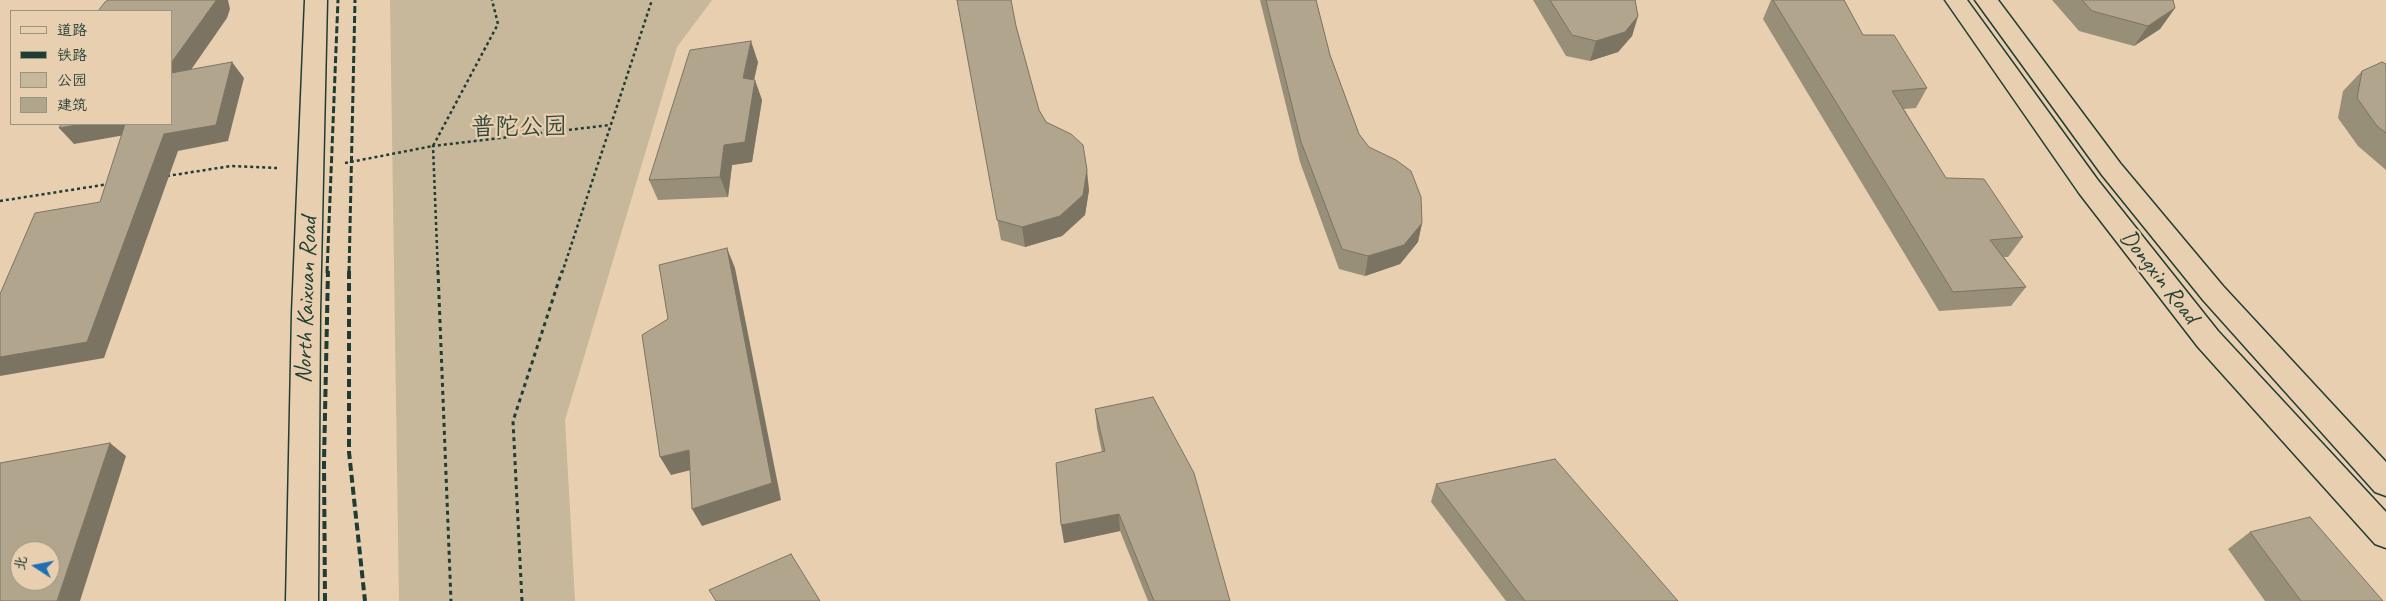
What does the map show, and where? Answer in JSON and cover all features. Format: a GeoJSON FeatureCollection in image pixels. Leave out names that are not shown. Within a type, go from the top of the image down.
{"type":"FeatureCollection","features":[{"type":"Feature","properties":{"kind":"street","name":"North Kaixuan Road"},"geometry":{"type":"LineString","coordinates":[[302,601],[306,333],[316,0]]}},
{"type":"Feature","properties":{"kind":"street","name":"Dongxin Road"},"geometry":{"type":"LineString","coordinates":[[1956,0],[2088,186],[2208,339],[2386,534]]}},
{"type":"Feature","properties":{"kind":"street","name":"Dongxin Road"},"geometry":{"type":"LineString","coordinates":[[1986,0],[2111,169],[2213,293],[2386,482]]}},
{"type":"Feature","properties":{"kind":"path"},"geometry":{"type":"LineString","coordinates":[[522,601],[513,421],[652,0]]}},
{"type":"Feature","properties":{"kind":"path"},"geometry":{"type":"LineString","coordinates":[[451,601],[432,146],[610,125]]}},
{"type":"Feature","properties":{"kind":"green space","name":"普陀公园"},"geometry":{"type":"Polygon","coordinates":[[[390,0],[712,0],[677,47],[565,420],[575,601],[399,601],[390,0]]]}},
{"type":"Feature","properties":{"kind":"building"},"geometry":{"type":"Polygon","coordinates":[[[108,0],[216,0],[172,62],[172,10],[99,10],[108,0]]]}},
{"type":"Feature","properties":{"kind":"building"},"geometry":{"type":"Polygon","coordinates":[[[957,0],[1011,0],[1016,26],[1039,110],[1046,122],[1071,134],[1083,145],[1087,170],[1083,195],[1060,216],[1022,227],[997,220],[957,0]]]}},
{"type":"Feature","properties":{"kind":"building"},"geometry":{"type":"Polygon","coordinates":[[[1266,0],[1316,0],[1330,55],[1359,134],[1369,147],[1396,160],[1411,171],[1421,197],[1422,223],[1404,245],[1368,256],[1342,249],[1301,142],[1266,0]]]}},
{"type":"Feature","properties":{"kind":"building"},"geometry":{"type":"Polygon","coordinates":[[[1550,0],[1635,0],[1638,16],[1625,32],[1596,41],[1572,35],[1550,0]]]}},
{"type":"Feature","properties":{"kind":"building"},"geometry":{"type":"Polygon","coordinates":[[[1773,0],[1844,0],[1863,35],[1894,35],[1927,88],[1892,91],[1946,178],[1984,179],[2023,237],[1990,240],[2026,287],[1953,292],[1773,0]]]}},
{"type":"Feature","properties":{"kind":"building"},"geometry":{"type":"Polygon","coordinates":[[[2082,0],[2173,0],[2175,8],[2148,26],[2092,11],[2082,0]]]}},
{"type":"Feature","properties":{"kind":"building"},"geometry":{"type":"Polygon","coordinates":[[[751,41],[743,78],[755,80],[745,142],[724,145],[720,177],[649,180],[690,50],[751,41]]]}},
{"type":"Feature","properties":{"kind":"building"},"geometry":{"type":"Polygon","coordinates":[[[232,62],[216,125],[164,134],[87,342],[0,357],[0,294],[35,213],[100,202],[125,125],[172,125],[172,73],[232,62]]]}},
{"type":"Feature","properties":{"kind":"building"},"geometry":{"type":"Polygon","coordinates":[[[2382,62],[2386,64],[2386,133],[2377,126],[2357,98],[2362,71],[2382,62]]]}},
{"type":"Feature","properties":{"kind":"building"},"geometry":{"type":"Polygon","coordinates":[[[60,125],[76,125],[59,128],[60,125]]]}},
{"type":"Feature","properties":{"kind":"building"},"geometry":{"type":"Polygon","coordinates":[[[727,248],[772,483],[692,509],[689,450],[660,457],[642,335],[668,319],[659,265],[727,248]]]}},
{"type":"Feature","properties":{"kind":"building"},"geometry":{"type":"Polygon","coordinates":[[[1153,397],[1194,473],[1230,601],[1154,601],[1119,514],[1061,525],[1056,463],[1105,451],[1095,409],[1153,397]]]}},
{"type":"Feature","properties":{"kind":"building"},"geometry":{"type":"Polygon","coordinates":[[[110,443],[57,601],[0,601],[0,463],[110,443]]]}},
{"type":"Feature","properties":{"kind":"building"},"geometry":{"type":"Polygon","coordinates":[[[1555,459],[1678,601],[1525,601],[1436,484],[1555,459]]]}},
{"type":"Feature","properties":{"kind":"building"},"geometry":{"type":"Polygon","coordinates":[[[2310,517],[2383,601],[2301,601],[2250,532],[2310,517]]]}},
{"type":"Feature","properties":{"kind":"building"},"geometry":{"type":"Polygon","coordinates":[[[791,554],[820,601],[716,601],[709,590],[791,554]]]}},
{"type":"Feature","properties":{"kind":"railway"},"geometry":{"type":"LineString","coordinates":[[327,273],[338,0]]}},
{"type":"Feature","properties":{"kind":"railway"},"geometry":{"type":"LineString","coordinates":[[349,273],[355,0]]}},
{"type":"Feature","properties":{"kind":"railway"},"geometry":{"type":"LineString","coordinates":[[325,601],[324,462],[328,271]]}},
{"type":"Feature","properties":{"kind":"railway"},"geometry":{"type":"LineString","coordinates":[[349,273],[349,452],[365,601]]}}]}
